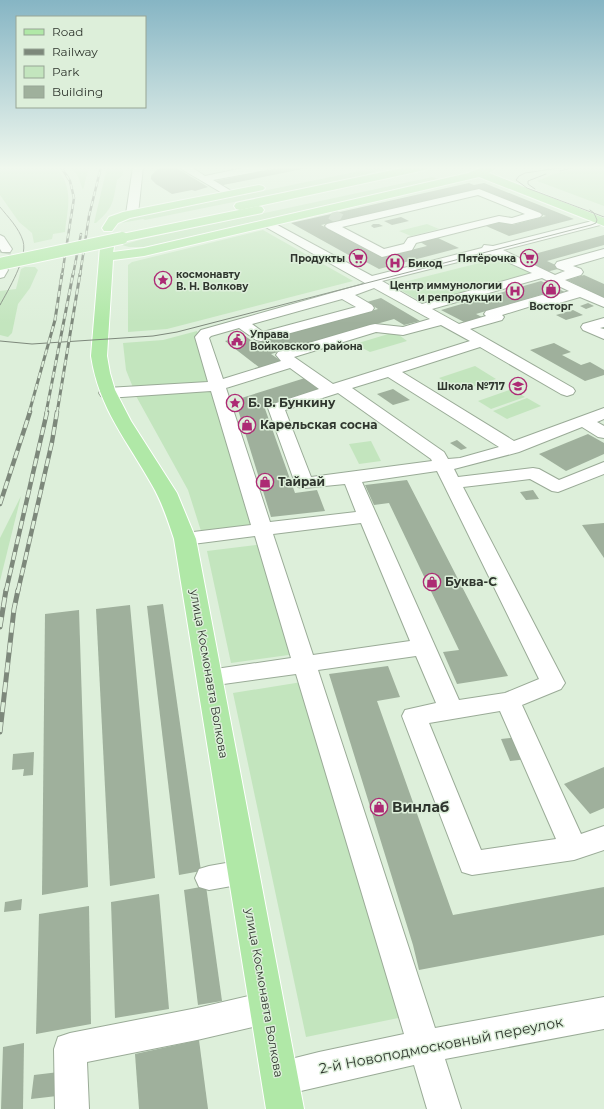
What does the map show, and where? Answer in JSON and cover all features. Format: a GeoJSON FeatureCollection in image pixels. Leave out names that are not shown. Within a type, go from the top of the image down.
{"type":"FeatureCollection","features":[{"type":"Feature","properties":{"kind":"main road"},"geometry":{"type":"LineString","coordinates":[[108,228],[113,220],[117,219]]}},
{"type":"Feature","properties":{"kind":"main road"},"geometry":{"type":"LineString","coordinates":[[1,270],[122,234],[198,219]]}},
{"type":"Feature","properties":{"kind":"main road"},"geometry":{"type":"LineString","coordinates":[[266,223],[289,219]]}},
{"type":"Feature","properties":{"kind":"main road","name":"улица Космонавта Волкова"},"geometry":{"type":"LineString","coordinates":[[266,223],[144,252],[106,252],[98,356],[102,380],[107,393],[122,421],[160,480],[171,501],[185,539],[282,1094]]}},
{"type":"Feature","properties":{"kind":"main road"},"geometry":{"type":"LineString","coordinates":[[1,245],[122,234]]}},
{"type":"Feature","properties":{"kind":"street"},"geometry":{"type":"LineString","coordinates":[[354,219],[344,221],[398,249],[408,247],[412,241],[499,219],[512,221],[521,219]]}},
{"type":"Feature","properties":{"kind":"street"},"geometry":{"type":"LineString","coordinates":[[372,280],[604,221]]}},
{"type":"Feature","properties":{"kind":"street"},"geometry":{"type":"LineString","coordinates":[[266,223],[459,328],[567,391]]}},
{"type":"Feature","properties":{"kind":"street"},"geometry":{"type":"LineString","coordinates":[[452,231],[600,303]]}},
{"type":"Feature","properties":{"kind":"street"},"geometry":{"type":"LineString","coordinates":[[421,308],[546,276],[577,272],[561,265],[604,252]]}},
{"type":"Feature","properties":{"kind":"street"},"geometry":{"type":"LineString","coordinates":[[372,280],[373,283],[365,288],[345,295],[206,333],[202,337],[261,530],[305,663],[426,1047],[444,1109]]}},
{"type":"Feature","properties":{"kind":"street"},"geometry":{"type":"LineString","coordinates":[[459,328],[497,317],[491,314],[542,299],[549,302],[578,293]]}},
{"type":"Feature","properties":{"kind":"street"},"geometry":{"type":"LineString","coordinates":[[241,323],[261,337],[367,308],[345,295]]}},
{"type":"Feature","properties":{"kind":"street"},"geometry":{"type":"LineString","coordinates":[[443,320],[403,331],[376,328],[283,355],[292,363],[336,389],[438,456],[553,683],[508,701],[414,716],[472,863],[574,848],[604,838]]}},
{"type":"Feature","properties":{"kind":"street"},"geometry":{"type":"LineString","coordinates":[[604,322],[588,327],[604,335]]}},
{"type":"Feature","properties":{"kind":"street"},"geometry":{"type":"LineString","coordinates":[[482,342],[276,408],[304,483],[351,478],[447,474],[533,474],[558,487],[604,468]]}},
{"type":"Feature","properties":{"kind":"street"},"geometry":{"type":"LineString","coordinates":[[107,393],[216,386],[292,363]]}},
{"type":"Feature","properties":{"kind":"street"},"geometry":{"type":"LineString","coordinates":[[390,371],[513,448]]}},
{"type":"Feature","properties":{"kind":"street"},"geometry":{"type":"LineString","coordinates":[[447,474],[468,461],[513,448],[604,413]]}},
{"type":"Feature","properties":{"kind":"street"},"geometry":{"type":"LineString","coordinates":[[584,421],[604,433]]}},
{"type":"Feature","properties":{"kind":"street"},"geometry":{"type":"LineString","coordinates":[[351,478],[452,710]]}},
{"type":"Feature","properties":{"kind":"street"},"geometry":{"type":"LineString","coordinates":[[185,539],[367,516]]}},
{"type":"Feature","properties":{"kind":"street"},"geometry":{"type":"LineString","coordinates":[[209,678],[305,663],[425,647]]}},
{"type":"Feature","properties":{"kind":"street"},"geometry":{"type":"LineString","coordinates":[[508,701],[574,848]]}},
{"type":"Feature","properties":{"kind":"street"},"geometry":{"type":"LineString","coordinates":[[209,878],[242,872]]}},
{"type":"Feature","properties":{"kind":"street"},"geometry":{"type":"LineString","coordinates":[[72,1109],[70,1049],[197,1024],[266,1008]]}},
{"type":"Feature","properties":{"kind":"street","name":"2-й Новоподмосковный переулок"},"geometry":{"type":"LineString","coordinates":[[282,1094],[312,1070],[604,1013]]}},
{"type":"Feature","properties":{"kind":"green space"},"geometry":{"type":"Polygon","coordinates":[[[17,219],[67,219],[65,232],[53,234],[52,239],[34,243],[32,233],[17,219]]]}},
{"type":"Feature","properties":{"kind":"green space"},"geometry":{"type":"Polygon","coordinates":[[[95,219],[100,219],[96,223],[94,223],[95,219]]]}},
{"type":"Feature","properties":{"kind":"green space"},"geometry":{"type":"Polygon","coordinates":[[[129,219],[151,219],[143,219],[121,223],[129,219]]]}},
{"type":"Feature","properties":{"kind":"green space"},"geometry":{"type":"Polygon","coordinates":[[[237,219],[267,219],[145,247],[129,247],[122,245],[237,219]]]}},
{"type":"Feature","properties":{"kind":"green space"},"geometry":{"type":"Polygon","coordinates":[[[427,224],[439,229],[411,236],[399,231],[427,224]]]}},
{"type":"Feature","properties":{"kind":"green space"},"geometry":{"type":"Polygon","coordinates":[[[263,230],[353,281],[167,329],[128,332],[128,265],[132,262],[263,230]]]}},
{"type":"Feature","properties":{"kind":"green space"},"geometry":{"type":"Polygon","coordinates":[[[499,258],[533,274],[423,303],[392,285],[499,258]]]}},
{"type":"Feature","properties":{"kind":"green space"},"geometry":{"type":"Polygon","coordinates":[[[25,267],[35,267],[38,270],[30,288],[18,304],[12,333],[8,337],[0,335],[0,291],[16,289],[21,269],[25,267]]]}},
{"type":"Feature","properties":{"kind":"green space"},"geometry":{"type":"Polygon","coordinates":[[[197,331],[212,384],[134,390],[126,370],[123,343],[163,340],[197,331]]]}},
{"type":"Feature","properties":{"kind":"green space"},"geometry":{"type":"Polygon","coordinates":[[[395,332],[407,341],[370,352],[355,344],[395,332]]]}},
{"type":"Feature","properties":{"kind":"green space"},"geometry":{"type":"Polygon","coordinates":[[[475,366],[496,379],[460,391],[439,378],[475,366]]]}},
{"type":"Feature","properties":{"kind":"green space"},"geometry":{"type":"Polygon","coordinates":[[[213,389],[257,525],[201,531],[188,490],[136,396],[213,389]]]}},
{"type":"Feature","properties":{"kind":"green space"},"geometry":{"type":"Polygon","coordinates":[[[512,389],[525,397],[491,409],[478,401],[512,389]]]}},
{"type":"Feature","properties":{"kind":"green space"},"geometry":{"type":"Polygon","coordinates":[[[527,398],[541,406],[507,419],[493,411],[527,398]]]}},
{"type":"Feature","properties":{"kind":"green space"},"geometry":{"type":"Polygon","coordinates":[[[371,441],[381,461],[359,464],[349,444],[371,441]]]}},
{"type":"Feature","properties":{"kind":"green space"},"geometry":{"type":"Polygon","coordinates":[[[21,496],[0,581],[0,538],[21,496]]]}},
{"type":"Feature","properties":{"kind":"green space"},"geometry":{"type":"Polygon","coordinates":[[[264,544],[296,654],[231,663],[207,551],[264,544]]]}},
{"type":"Feature","properties":{"kind":"green space"},"geometry":{"type":"Polygon","coordinates":[[[308,681],[408,1016],[306,1037],[233,693],[308,681]]]}},
{"type":"Feature","properties":{"kind":"building"},"geometry":{"type":"Polygon","coordinates":[[[310,219],[348,219],[321,225],[382,257],[427,246],[420,242],[438,238],[459,248],[379,269],[366,262],[363,263],[291,223],[310,219]]]}},
{"type":"Feature","properties":{"kind":"building"},"geometry":{"type":"Polygon","coordinates":[[[405,219],[409,221],[392,225],[384,221],[405,219]]]}},
{"type":"Feature","properties":{"kind":"building"},"geometry":{"type":"Polygon","coordinates":[[[536,219],[574,219],[509,236],[486,226],[504,221],[512,225],[536,219]]]}},
{"type":"Feature","properties":{"kind":"building"},"geometry":{"type":"Polygon","coordinates":[[[373,224],[383,226],[374,228],[371,226],[373,224]]]}},
{"type":"Feature","properties":{"kind":"building"},"geometry":{"type":"Polygon","coordinates":[[[604,235],[604,245],[547,261],[562,268],[546,272],[516,259],[604,235]]]}},
{"type":"Feature","properties":{"kind":"building"},"geometry":{"type":"Polygon","coordinates":[[[584,275],[604,284],[604,298],[567,280],[584,275]]]}},
{"type":"Feature","properties":{"kind":"building"},"geometry":{"type":"Polygon","coordinates":[[[541,281],[565,292],[549,297],[543,294],[476,314],[482,317],[464,322],[441,310],[541,281]]]}},
{"type":"Feature","properties":{"kind":"building"},"geometry":{"type":"Polygon","coordinates":[[[381,298],[420,321],[404,325],[394,319],[271,354],[281,361],[260,368],[225,341],[245,336],[255,343],[378,309],[367,302],[381,298]]]}},
{"type":"Feature","properties":{"kind":"building"},"geometry":{"type":"Polygon","coordinates":[[[588,303],[594,306],[586,309],[580,306],[588,303]]]}},
{"type":"Feature","properties":{"kind":"building"},"geometry":{"type":"Polygon","coordinates":[[[573,310],[583,315],[566,320],[556,315],[573,310]]]}},
{"type":"Feature","properties":{"kind":"building"},"geometry":{"type":"Polygon","coordinates":[[[554,343],[571,352],[562,355],[581,365],[590,362],[604,370],[604,375],[585,381],[530,350],[554,343]]]}},
{"type":"Feature","properties":{"kind":"building"},"geometry":{"type":"Polygon","coordinates":[[[305,378],[318,389],[264,406],[295,493],[317,490],[325,511],[271,517],[235,400],[305,378]]]}},
{"type":"Feature","properties":{"kind":"building"},"geometry":{"type":"Polygon","coordinates":[[[393,389],[410,400],[393,405],[377,394],[393,389]]]}},
{"type":"Feature","properties":{"kind":"building"},"geometry":{"type":"Polygon","coordinates":[[[588,434],[604,443],[604,454],[566,471],[539,454],[588,434]]]}},
{"type":"Feature","properties":{"kind":"building"},"geometry":{"type":"Polygon","coordinates":[[[457,440],[467,448],[461,450],[450,443],[457,440]]]}},
{"type":"Feature","properties":{"kind":"building"},"geometry":{"type":"Polygon","coordinates":[[[407,480],[508,676],[457,684],[443,652],[459,650],[389,503],[374,505],[365,485],[407,480]]]}},
{"type":"Feature","properties":{"kind":"building"},"geometry":{"type":"Polygon","coordinates":[[[533,490],[539,499],[526,500],[520,492],[533,490]]]}},
{"type":"Feature","properties":{"kind":"building"},"geometry":{"type":"Polygon","coordinates":[[[604,523],[604,558],[582,525],[604,523]]]}},
{"type":"Feature","properties":{"kind":"building"},"geometry":{"type":"Polygon","coordinates":[[[163,604],[201,871],[179,875],[147,606],[163,604]]]}},
{"type":"Feature","properties":{"kind":"building"},"geometry":{"type":"Polygon","coordinates":[[[130,605],[155,878],[110,886],[96,609],[130,605]]]}},
{"type":"Feature","properties":{"kind":"building"},"geometry":{"type":"Polygon","coordinates":[[[79,610],[88,887],[42,895],[45,614],[79,610]]]}},
{"type":"Feature","properties":{"kind":"building"},"geometry":{"type":"Polygon","coordinates":[[[388,666],[400,697],[377,701],[453,915],[604,887],[604,935],[419,970],[413,945],[329,674],[388,666]]]}},
{"type":"Feature","properties":{"kind":"building"},"geometry":{"type":"Polygon","coordinates":[[[518,737],[528,759],[510,761],[501,739],[518,737]]]}},
{"type":"Feature","properties":{"kind":"building"},"geometry":{"type":"Polygon","coordinates":[[[34,752],[33,775],[23,776],[24,769],[12,770],[13,754],[34,752]]]}},
{"type":"Feature","properties":{"kind":"building"},"geometry":{"type":"Polygon","coordinates":[[[604,767],[604,808],[590,814],[564,784],[604,767]]]}},
{"type":"Feature","properties":{"kind":"building"},"geometry":{"type":"Polygon","coordinates":[[[206,886],[222,1001],[198,1005],[184,890],[206,886]]]}},
{"type":"Feature","properties":{"kind":"building"},"geometry":{"type":"Polygon","coordinates":[[[159,894],[169,1009],[115,1018],[111,902],[159,894]]]}},
{"type":"Feature","properties":{"kind":"building"},"geometry":{"type":"Polygon","coordinates":[[[22,899],[21,910],[4,912],[5,902],[22,899]]]}},
{"type":"Feature","properties":{"kind":"building"},"geometry":{"type":"Polygon","coordinates":[[[89,906],[91,1024],[36,1034],[39,914],[89,906]]]}},
{"type":"Feature","properties":{"kind":"building"},"geometry":{"type":"Polygon","coordinates":[[[199,1040],[208,1109],[139,1109],[135,1054],[199,1040]]]}},
{"type":"Feature","properties":{"kind":"building"},"geometry":{"type":"Polygon","coordinates":[[[24,1043],[23,1109],[1,1109],[3,1047],[24,1043]]]}},
{"type":"Feature","properties":{"kind":"building"},"geometry":{"type":"Polygon","coordinates":[[[59,1072],[57,1096],[31,1099],[34,1075],[59,1072]]]}},
{"type":"Feature","properties":{"kind":"tunnel"},"geometry":{"type":"LineString","coordinates":[[2,270],[6,249]]}},
{"type":"Feature","properties":{"kind":"tram line"},"geometry":{"type":"LineString","coordinates":[[0,305],[20,265],[24,248],[19,232],[10,219]]}},
{"type":"Feature","properties":{"kind":"tram line"},"geometry":{"type":"LineString","coordinates":[[0,341],[32,344],[153,336],[177,332],[591,225],[596,223],[596,219]]}},
{"type":"Feature","properties":{"kind":"railway"},"geometry":{"type":"LineString","coordinates":[[62,275],[71,219]]}},
{"type":"Feature","properties":{"kind":"railway"},"geometry":{"type":"LineString","coordinates":[[80,275],[89,219]]}},
{"type":"Feature","properties":{"kind":"railway"},"geometry":{"type":"LineString","coordinates":[[73,275],[81,234]]}},
{"type":"Feature","properties":{"kind":"railway"},"geometry":{"type":"LineString","coordinates":[[29,413],[55,320],[62,274]]}},
{"type":"Feature","properties":{"kind":"railway"},"geometry":{"type":"LineString","coordinates":[[46,413],[73,274]]}},
{"type":"Feature","properties":{"kind":"railway"},"geometry":{"type":"LineString","coordinates":[[57,413],[80,274]]}},
{"type":"Feature","properties":{"kind":"railway"},"geometry":{"type":"LineString","coordinates":[[0,504],[30,412]]}},
{"type":"Feature","properties":{"kind":"railway"},"geometry":{"type":"LineString","coordinates":[[6,591],[47,412]]}},
{"type":"Feature","properties":{"kind":"railway"},"geometry":{"type":"LineString","coordinates":[[18,591],[52,442],[57,412]]}},
{"type":"Feature","properties":{"kind":"railway"},"geometry":{"type":"LineString","coordinates":[[0,627],[6,590]]}},
{"type":"Feature","properties":{"kind":"railway"},"geometry":{"type":"LineString","coordinates":[[0,732],[14,609],[18,590]]}},
{"type":"Feature","properties":{"kind":"place","name":"Продукты"},"geometry":{"type":"Point","coordinates":[358,258]}},
{"type":"Feature","properties":{"kind":"place","name":"Пятёрочка"},"geometry":{"type":"Point","coordinates":[529,258]}},
{"type":"Feature","properties":{"kind":"place","name":"Бикод"},"geometry":{"type":"Point","coordinates":[395,263]}},
{"type":"Feature","properties":{"kind":"place","name":"космонавту В. Н. Волкову"},"geometry":{"type":"Point","coordinates":[163,280]}},
{"type":"Feature","properties":{"kind":"place","name":"Восторг"},"geometry":{"type":"Point","coordinates":[551,289]}},
{"type":"Feature","properties":{"kind":"place","name":"Центр иммунологии и репродукции"},"geometry":{"type":"Point","coordinates":[515,291]}},
{"type":"Feature","properties":{"kind":"place","name":"Управа Войковского района"},"geometry":{"type":"Point","coordinates":[237,340]}},
{"type":"Feature","properties":{"kind":"place","name":"Школа №717"},"geometry":{"type":"Point","coordinates":[518,386]}},
{"type":"Feature","properties":{"kind":"place","name":"Б. В. Бункину"},"geometry":{"type":"Point","coordinates":[235,403]}},
{"type":"Feature","properties":{"kind":"place","name":"Карельская сосна"},"geometry":{"type":"Point","coordinates":[247,425]}},
{"type":"Feature","properties":{"kind":"place","name":"Тайрай"},"geometry":{"type":"Point","coordinates":[265,482]}},
{"type":"Feature","properties":{"kind":"place","name":"Буква-С"},"geometry":{"type":"Point","coordinates":[432,582]}},
{"type":"Feature","properties":{"kind":"place","name":"Винлаб"},"geometry":{"type":"Point","coordinates":[379,807]}}]}
